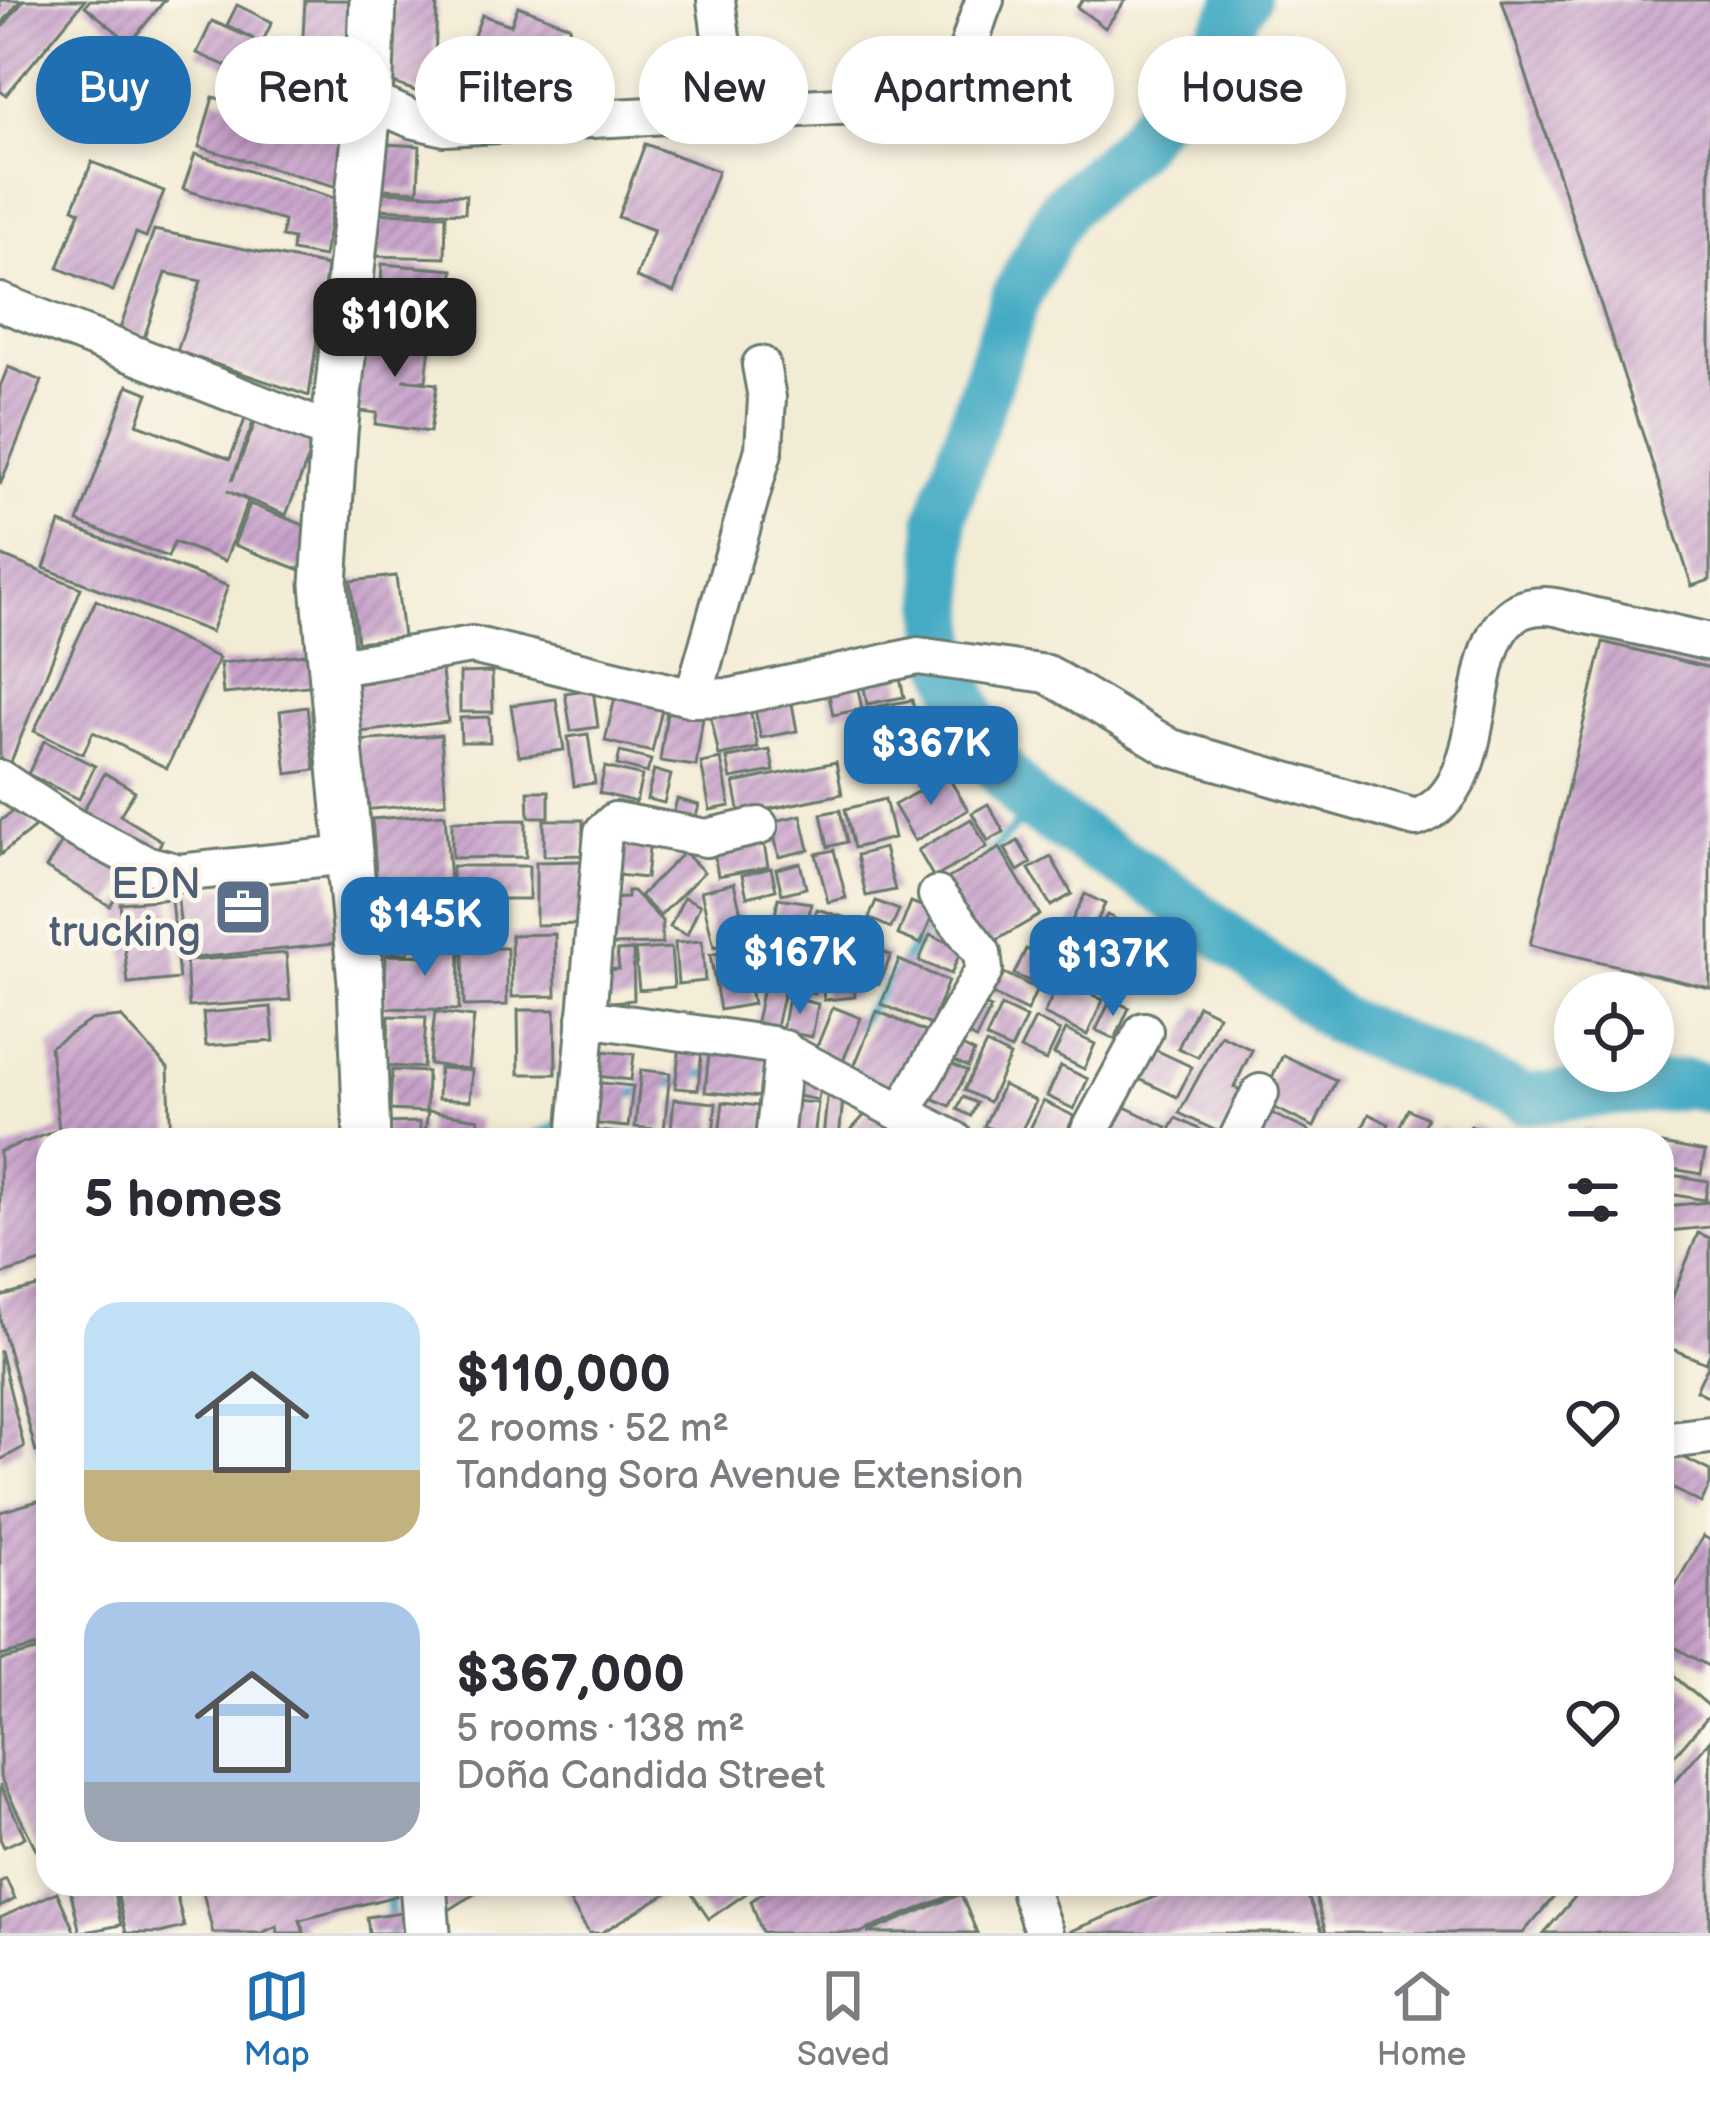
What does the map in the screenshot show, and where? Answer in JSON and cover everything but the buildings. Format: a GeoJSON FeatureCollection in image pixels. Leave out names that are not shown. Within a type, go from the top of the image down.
{"type":"FeatureCollection","features":[{"type":"Feature","properties":{"kind":"main road"},"geometry":{"type":"LineString","coordinates":[[372,36],[373,0]]}},
{"type":"Feature","properties":{"kind":"main road"},"geometry":{"type":"LineString","coordinates":[[364,144],[334,433],[324,584],[361,982],[367,1128]]}},
{"type":"Feature","properties":{"kind":"main road"},"geometry":{"type":"LineString","coordinates":[[424,1896],[427,1933]]}},
{"type":"Feature","properties":{"kind":"street"},"geometry":{"type":"LineString","coordinates":[[716,0],[721,36]]}},
{"type":"Feature","properties":{"kind":"street"},"geometry":{"type":"LineString","coordinates":[[808,107],[933,101],[946,94],[958,76],[985,0]]}},
{"type":"Feature","properties":{"kind":"street"},"geometry":{"type":"LineString","coordinates":[[391,110],[445,127],[639,116]]}},
{"type":"Feature","properties":{"kind":"street"},"geometry":{"type":"LineString","coordinates":[[0,302],[334,433]]}},
{"type":"Feature","properties":{"kind":"street"},"geometry":{"type":"LineString","coordinates":[[693,698],[764,449],[767,398],[760,365]]}},
{"type":"Feature","properties":{"kind":"street"},"geometry":{"type":"LineString","coordinates":[[331,668],[472,644],[693,698],[732,697],[918,656],[1048,674],[1171,748],[1416,818],[1448,799],[1467,764],[1489,644],[1502,622],[1516,613],[1544,606],[1710,642]]}},
{"type":"Feature","properties":{"kind":"street"},"geometry":{"type":"LineString","coordinates":[[0,779],[69,825],[145,864],[179,873],[348,854]]}},
{"type":"Feature","properties":{"kind":"street"},"geometry":{"type":"LineString","coordinates":[[577,1128],[603,832],[615,821],[706,838],[759,826]]}},
{"type":"Feature","properties":{"kind":"street"},"geometry":{"type":"LineString","coordinates":[[902,1113],[983,970],[982,953],[937,895]]}},
{"type":"Feature","properties":{"kind":"street"},"geometry":{"type":"LineString","coordinates":[[586,1018],[754,1040],[784,1049],[931,1128]]}},
{"type":"Feature","properties":{"kind":"street"},"geometry":{"type":"LineString","coordinates":[[1091,1128],[1144,1031]]}},
{"type":"Feature","properties":{"kind":"street"},"geometry":{"type":"LineString","coordinates":[[775,1128],[784,1049]]}},
{"type":"Feature","properties":{"kind":"street"},"geometry":{"type":"LineString","coordinates":[[1243,1128],[1260,1093]]}},
{"type":"Feature","properties":{"kind":"street"},"geometry":{"type":"LineString","coordinates":[[1674,1440],[1710,1435]]}},
{"type":"Feature","properties":{"kind":"street"},"geometry":{"type":"LineString","coordinates":[[1031,1896],[1044,1933]]}},
{"type":"Feature","properties":{"kind":"waterway"},"geometry":{"type":"LineString","coordinates":[[1244,0],[1220,38],[1130,149],[1062,209],[1014,301],[941,519],[945,647],[984,751],[1033,807],[1162,889],[1337,1020],[1526,1099],[1688,1084],[1710,1088]]}},
{"type":"Feature","properties":{"kind":"waterway"},"geometry":{"type":"LineString","coordinates":[[984,861],[1033,807]]}},
{"type":"Feature","properties":{"kind":"waterway"},"geometry":{"type":"LineString","coordinates":[[856,1027],[941,910]]}},
{"type":"Feature","properties":{"kind":"waterway"},"geometry":{"type":"LineString","coordinates":[[624,1096],[717,1070]]}},
{"type":"Feature","properties":{"kind":"waterway"},"geometry":{"type":"LineString","coordinates":[[552,1128],[570,1120]]}},
{"type":"Feature","properties":{"kind":"waterway"},"geometry":{"type":"LineString","coordinates":[[389,1896],[391,1933]]}},
{"type":"Feature","properties":{"kind":"place","name":"EDN trucking"},"geometry":{"type":"Point","coordinates":[243,907]}}]}
